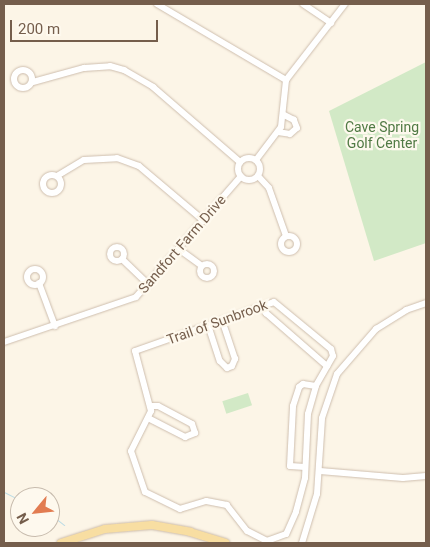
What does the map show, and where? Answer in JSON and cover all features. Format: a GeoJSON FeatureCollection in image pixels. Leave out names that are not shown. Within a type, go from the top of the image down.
{"type":"FeatureCollection","features":[{"type":"Feature","properties":{"kind":"main road"},"geometry":{"type":"LineString","coordinates":[[61,543],[105,529],[152,525],[190,532],[225,543]]}},
{"type":"Feature","properties":{"kind":"street"},"geometry":{"type":"LineString","coordinates":[[157,4],[286,80]]}},
{"type":"Feature","properties":{"kind":"street"},"geometry":{"type":"LineString","coordinates":[[303,4],[331,23]]}},
{"type":"Feature","properties":{"kind":"street"},"geometry":{"type":"LineString","coordinates":[[256,160],[278,132],[284,115],[286,80],[345,4]]}},
{"type":"Feature","properties":{"kind":"street"},"geometry":{"type":"LineString","coordinates":[[32,82],[84,68],[110,66],[124,70],[153,87],[240,162]]}},
{"type":"Feature","properties":{"kind":"street"},"geometry":{"type":"LineString","coordinates":[[278,132],[290,134],[297,128],[294,120],[284,115]]}},
{"type":"Feature","properties":{"kind":"street"},"geometry":{"type":"LineString","coordinates":[[250,157],[256,160],[261,169],[258,176],[250,180],[241,176],[238,171],[240,162],[250,157]]}},
{"type":"Feature","properties":{"kind":"street"},"geometry":{"type":"LineString","coordinates":[[57,176],[84,160],[117,158],[139,166],[204,220]]}},
{"type":"Feature","properties":{"kind":"street","name":"Sandfort Farm Drive"},"geometry":{"type":"LineString","coordinates":[[4,342],[124,303],[149,285],[241,176]]}},
{"type":"Feature","properties":{"kind":"street"},"geometry":{"type":"LineString","coordinates":[[258,176],[269,188],[286,236]]}},
{"type":"Feature","properties":{"kind":"street"},"geometry":{"type":"LineString","coordinates":[[180,250],[202,266]]}},
{"type":"Feature","properties":{"kind":"street"},"geometry":{"type":"LineString","coordinates":[[122,259],[149,285]]}},
{"type":"Feature","properties":{"kind":"street"},"geometry":{"type":"LineString","coordinates":[[39,283],[56,326]]}},
{"type":"Feature","properties":{"kind":"street","name":"Trail of Sunbrook"},"geometry":{"type":"LineString","coordinates":[[280,303],[331,349],[332,356],[316,386],[306,425],[305,467],[296,512],[286,534],[264,540],[247,531],[226,505],[206,501],[180,509],[145,492],[131,451],[148,418],[150,406],[134,358],[135,351],[263,306],[280,303]]}},
{"type":"Feature","properties":{"kind":"street"},"geometry":{"type":"LineString","coordinates":[[301,542],[313,513],[320,471],[322,418],[337,374],[376,328],[406,310],[426,303]]}},
{"type":"Feature","properties":{"kind":"street"},"geometry":{"type":"LineString","coordinates":[[263,306],[266,313],[327,366]]}},
{"type":"Feature","properties":{"kind":"street"},"geometry":{"type":"LineString","coordinates":[[208,325],[220,361],[227,368],[232,366],[235,358],[222,320]]}},
{"type":"Feature","properties":{"kind":"street"},"geometry":{"type":"LineString","coordinates":[[305,467],[290,466],[293,406],[299,387],[303,384],[316,386]]}},
{"type":"Feature","properties":{"kind":"street"},"geometry":{"type":"LineString","coordinates":[[148,418],[185,437],[195,433],[192,424],[158,406],[150,406]]}},
{"type":"Feature","properties":{"kind":"street"},"geometry":{"type":"LineString","coordinates":[[320,471],[403,478],[426,476]]}},
{"type":"Feature","properties":{"kind":"green space","name":"Cave Spring Golf Center"},"geometry":{"type":"Polygon","coordinates":[[[426,62],[426,243],[374,261],[329,111],[426,62]]]}},
{"type":"Feature","properties":{"kind":"green space"},"geometry":{"type":"Polygon","coordinates":[[[248,393],[252,405],[226,414],[222,401],[248,393]]]}},
{"type":"Feature","properties":{"kind":"waterway"},"geometry":{"type":"LineString","coordinates":[[4,492],[10,495]]}},
{"type":"Feature","properties":{"kind":"waterway"},"geometry":{"type":"LineString","coordinates":[[60,522],[64,525]]}}]}
